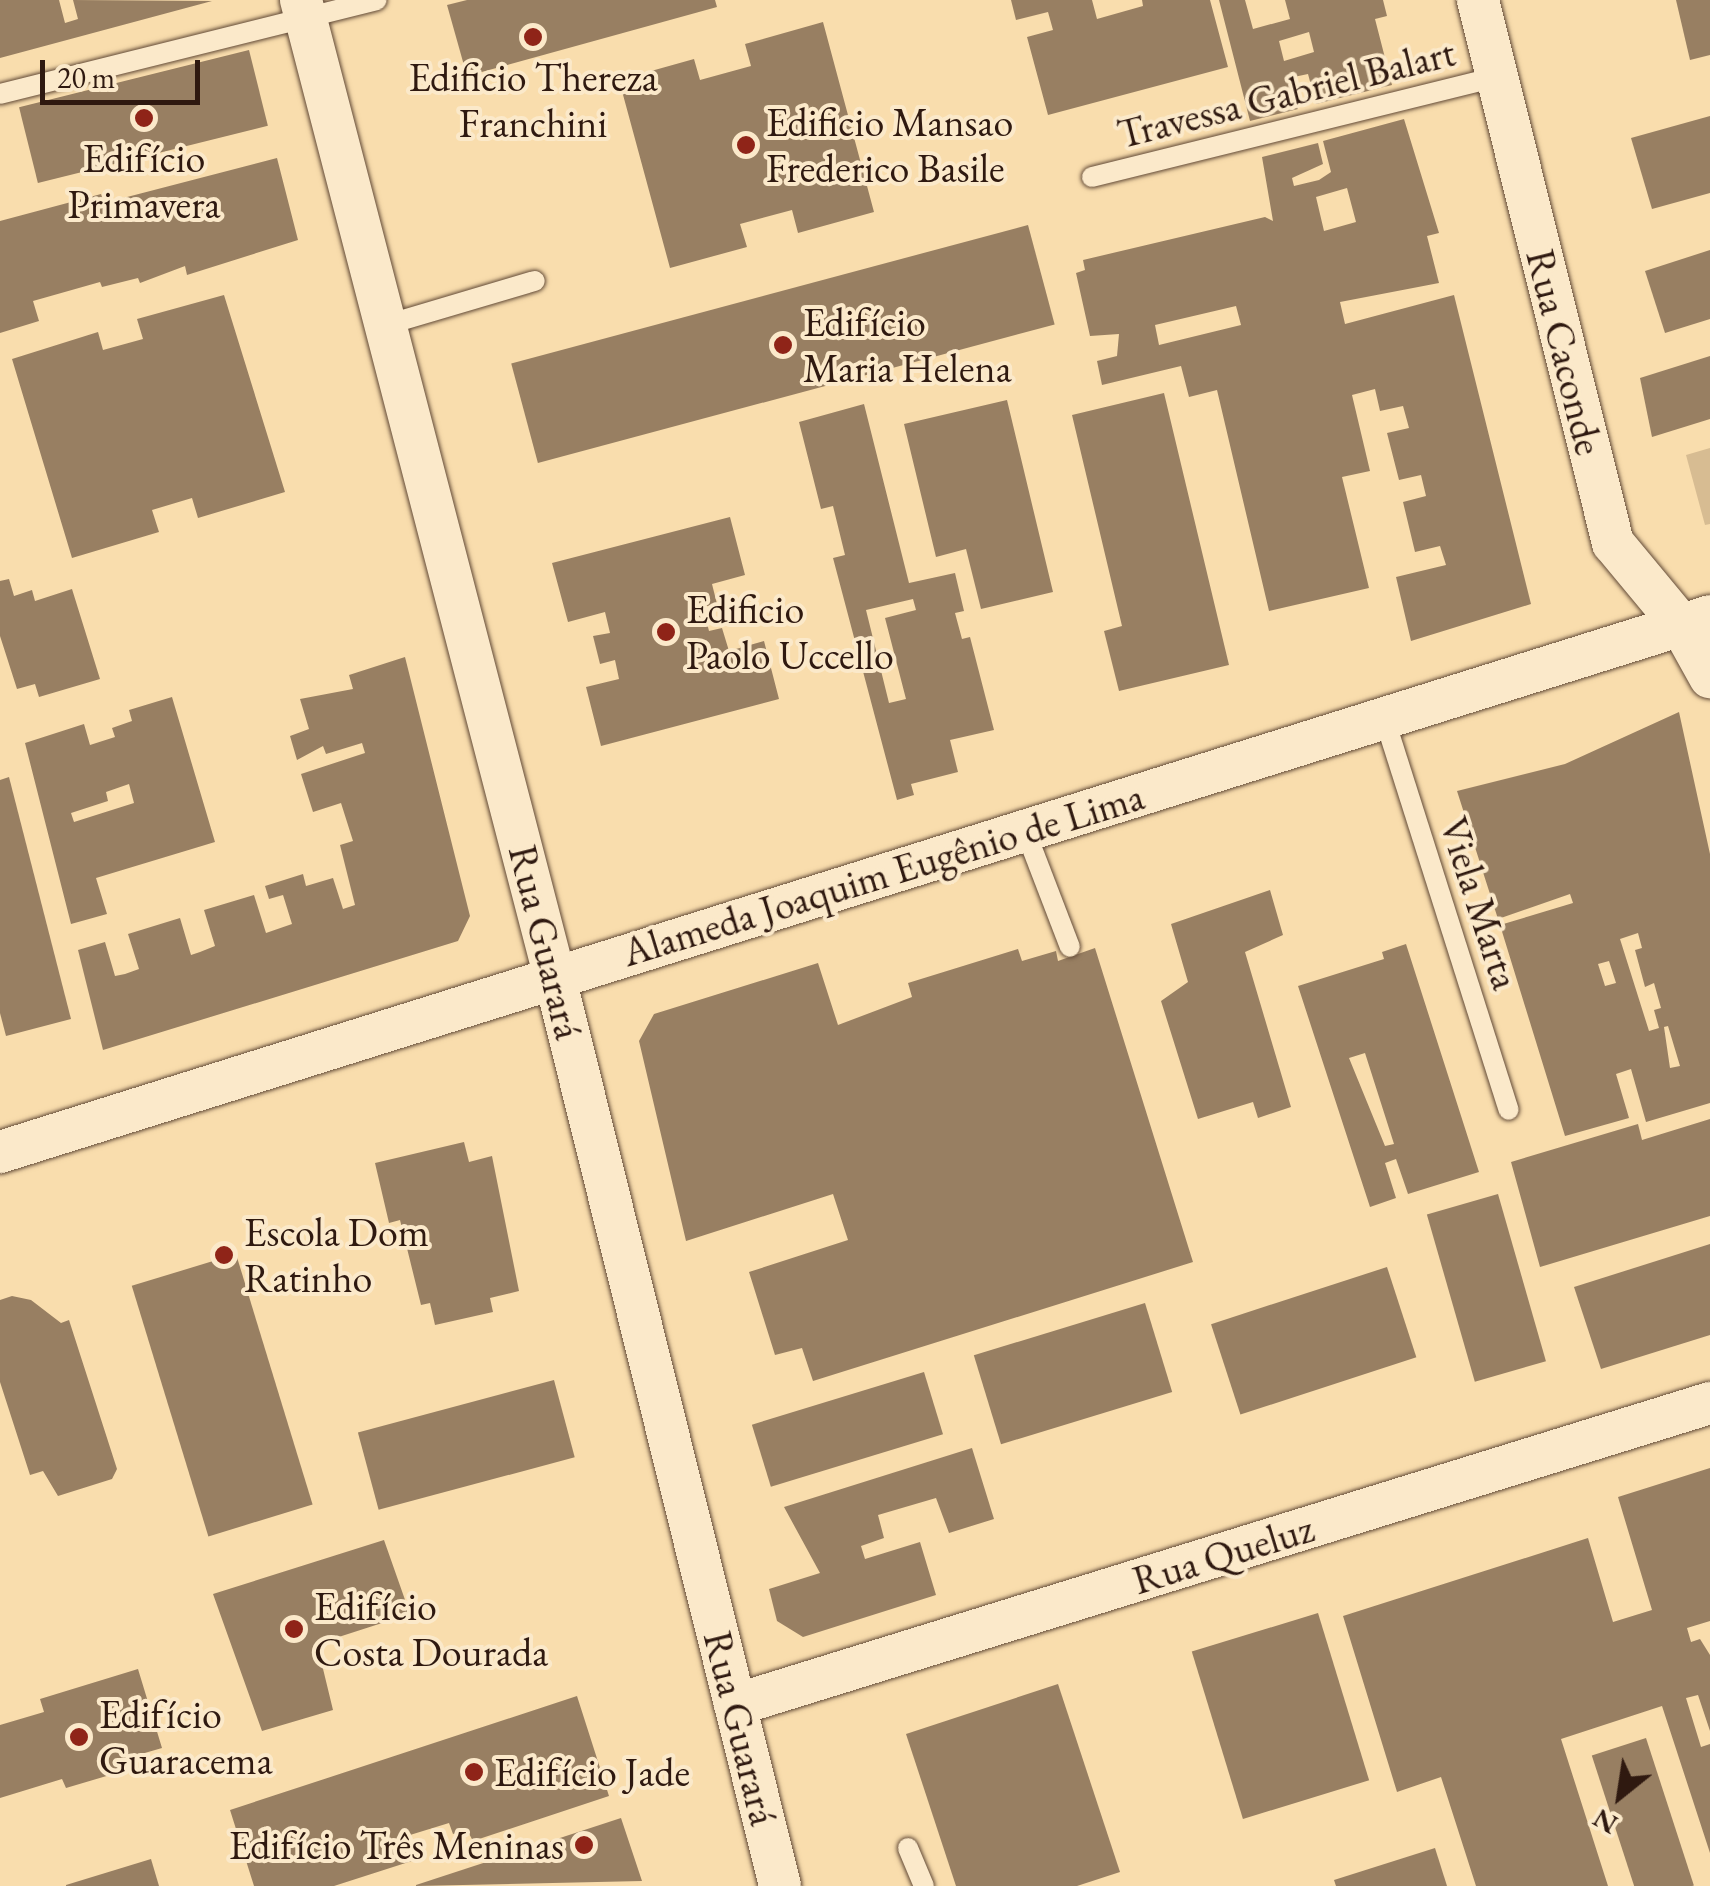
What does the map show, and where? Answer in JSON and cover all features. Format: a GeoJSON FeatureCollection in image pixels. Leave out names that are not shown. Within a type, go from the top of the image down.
{"type":"FeatureCollection","features":[{"type":"Feature","properties":{"kind":"street","name":"Rua Caconde"},"geometry":{"type":"LineString","coordinates":[[1478,0],[1613,543],[1696,621],[1710,677]]}},
{"type":"Feature","properties":{"kind":"street","name":"Rua Guarará"},"geometry":{"type":"LineString","coordinates":[[303,6],[555,978],[780,1886]]}},
{"type":"Feature","properties":{"kind":"street","name":"Alameda Joaquim Eugênio de Lima"},"geometry":{"type":"LineString","coordinates":[[0,1152],[1696,621]]}},
{"type":"Feature","properties":{"kind":"street","name":"Rua Queluz"},"geometry":{"type":"LineString","coordinates":[[735,1705],[1710,1404]]}},
{"type":"Feature","properties":{"kind":"lane"},"geometry":{"type":"LineString","coordinates":[[0,94],[303,6],[376,0]]}},
{"type":"Feature","properties":{"kind":"lane","name":"Travessa Gabriel Balart"},"geometry":{"type":"LineString","coordinates":[[1092,177],[1497,77]]}},
{"type":"Feature","properties":{"kind":"lane"},"geometry":{"type":"LineString","coordinates":[[386,325],[535,282]]}},
{"type":"Feature","properties":{"kind":"lane","name":"Viela Marta"},"geometry":{"type":"LineString","coordinates":[[1384,717],[1509,1110]]}},
{"type":"Feature","properties":{"kind":"lane"},"geometry":{"type":"LineString","coordinates":[[1025,830],[1070,947]]}},
{"type":"Feature","properties":{"kind":"lane"},"geometry":{"type":"LineString","coordinates":[[908,1848],[924,1886]]}},
{"type":"Feature","properties":{"kind":"shaded area"},"geometry":{"type":"Polygon","coordinates":[[[1710,448],[1710,524],[1705,525],[1686,455],[1710,448]]]}},
{"type":"Feature","properties":{"kind":"building"},"geometry":{"type":"Polygon","coordinates":[[[0,0],[59,0],[65,23],[78,19],[73,0],[212,1],[0,58],[0,0]]]}},
{"type":"Feature","properties":{"kind":"building","name":"Edificio Thereza Franchini"},"geometry":{"type":"Polygon","coordinates":[[[467,0],[715,0],[717,7],[467,76],[447,5],[467,0]]]}},
{"type":"Feature","properties":{"kind":"building"},"geometry":{"type":"Polygon","coordinates":[[[1011,0],[1092,0],[1097,19],[1143,6],[1142,0],[1210,0],[1228,67],[1048,115],[1027,37],[1053,30],[1048,12],[1016,20],[1011,0]]]}},
{"type":"Feature","properties":{"kind":"building"},"geometry":{"type":"Polygon","coordinates":[[[1219,0],[1245,0],[1253,29],[1290,19],[1285,0],[1383,0],[1387,16],[1375,19],[1392,85],[1316,104],[1308,74],[1289,78],[1298,109],[1250,121],[1219,0]],[[1309,32],[1279,41],[1284,61],[1314,52],[1309,32]]]}},
{"type":"Feature","properties":{"kind":"building"},"geometry":{"type":"Polygon","coordinates":[[[1676,0],[1710,0],[1710,55],[1690,60],[1676,0]]]}},
{"type":"Feature","properties":{"kind":"building","name":"Edificio Mansao Frederico Basile"},"geometry":{"type":"Polygon","coordinates":[[[823,22],[874,212],[798,233],[792,210],[740,224],[747,247],[670,268],[619,80],[694,59],[700,80],[751,66],[745,44],[823,22]]]}},
{"type":"Feature","properties":{"kind":"building","name":"Edifício Primavera"},"geometry":{"type":"Polygon","coordinates":[[[249,50],[268,126],[38,183],[19,107],[249,50]]]}},
{"type":"Feature","properties":{"kind":"building"},"geometry":{"type":"Polygon","coordinates":[[[1710,116],[1710,193],[1652,209],[1631,138],[1710,116]]]}},
{"type":"Feature","properties":{"kind":"building"},"geometry":{"type":"Polygon","coordinates":[[[1404,119],[1439,233],[1427,236],[1439,283],[1340,302],[1345,324],[1454,295],[1531,604],[1411,641],[1396,577],[1446,565],[1440,546],[1415,552],[1403,502],[1426,496],[1421,475],[1399,480],[1387,433],[1409,428],[1403,406],[1380,411],[1375,389],[1352,395],[1370,471],[1342,477],[1369,588],[1269,611],[1217,390],[1189,397],[1181,366],[1102,385],[1097,361],[1117,356],[1119,334],[1090,336],[1076,273],[1085,270],[1083,260],[1265,217],[1273,221],[1262,157],[1318,143],[1323,164],[1292,178],[1294,186],[1319,180],[1331,172],[1323,141],[1404,119]],[[1347,188],[1316,197],[1324,231],[1356,222],[1347,188]],[[1236,306],[1155,325],[1159,345],[1241,325],[1236,306]]]}},
{"type":"Feature","properties":{"kind":"building"},"geometry":{"type":"Polygon","coordinates":[[[277,158],[298,240],[187,275],[185,266],[140,283],[138,278],[102,287],[100,282],[33,301],[39,321],[0,333],[0,221],[101,194],[104,203],[277,158]]]}},
{"type":"Feature","properties":{"kind":"building","name":"Edifício Maria Helena"},"geometry":{"type":"Polygon","coordinates":[[[1028,225],[1055,324],[538,463],[511,363],[1028,225]]]}},
{"type":"Feature","properties":{"kind":"building"},"geometry":{"type":"Polygon","coordinates":[[[1710,250],[1710,319],[1665,333],[1645,271],[1710,250]]]}},
{"type":"Feature","properties":{"kind":"building"},"geometry":{"type":"Polygon","coordinates":[[[224,295],[285,492],[198,518],[192,498],[152,510],[159,532],[72,558],[12,359],[98,332],[103,350],[143,339],[137,319],[224,295]]]}},
{"type":"Feature","properties":{"kind":"building"},"geometry":{"type":"Polygon","coordinates":[[[1710,356],[1710,419],[1652,437],[1640,378],[1710,356]]]}},
{"type":"Feature","properties":{"kind":"building"},"geometry":{"type":"Polygon","coordinates":[[[1164,393],[1229,665],[1119,691],[1104,631],[1122,626],[1072,415],[1164,393]]]}},
{"type":"Feature","properties":{"kind":"building"},"geometry":{"type":"Polygon","coordinates":[[[1007,400],[1053,592],[981,609],[966,549],[936,557],[904,424],[1007,400]]]}},
{"type":"Feature","properties":{"kind":"building"},"geometry":{"type":"Polygon","coordinates":[[[864,404],[909,583],[955,573],[964,611],[955,613],[962,639],[970,637],[994,730],[950,740],[958,772],[911,784],[914,795],[897,800],[833,558],[845,555],[833,506],[821,509],[799,422],[864,404]],[[913,599],[866,610],[889,703],[906,699],[885,618],[916,610],[913,599]]]}},
{"type":"Feature","properties":{"kind":"building","name":"Edificio Paolo Uccello"},"geometry":{"type":"Polygon","coordinates":[[[730,517],[745,575],[712,584],[717,604],[703,607],[709,631],[722,628],[729,651],[764,641],[779,699],[601,746],[586,687],[619,679],[615,660],[600,664],[593,636],[610,633],[605,612],[568,622],[552,563],[730,517]]]}},
{"type":"Feature","properties":{"kind":"building"},"geometry":{"type":"Polygon","coordinates":[[[9,579],[14,596],[32,590],[35,601],[72,589],[100,679],[39,697],[35,684],[17,689],[0,636],[0,581],[9,579]]]}},
{"type":"Feature","properties":{"kind":"building"},"geometry":{"type":"Polygon","coordinates":[[[405,657],[470,916],[458,941],[103,1050],[78,950],[105,942],[115,976],[125,974],[139,969],[128,934],[180,918],[191,955],[215,946],[204,910],[254,895],[266,933],[292,924],[283,895],[269,899],[265,886],[303,874],[306,886],[333,878],[343,909],[355,905],[340,845],[353,841],[341,803],[313,812],[301,774],[365,753],[362,743],[326,754],[323,746],[297,760],[290,736],[309,729],[300,699],[353,689],[349,675],[405,657]]]}},
{"type":"Feature","properties":{"kind":"building"},"geometry":{"type":"Polygon","coordinates":[[[172,697],[215,842],[96,878],[107,914],[71,924],[25,743],[84,724],[90,745],[115,737],[112,728],[132,721],[129,710],[172,697]],[[129,784],[106,792],[108,801],[71,813],[74,822],[134,803],[129,784]]]}},
{"type":"Feature","properties":{"kind":"building"},"geometry":{"type":"Polygon","coordinates":[[[1679,712],[1710,854],[1710,1103],[1646,1122],[1631,1069],[1616,1074],[1629,1118],[1565,1136],[1500,925],[1573,903],[1570,894],[1498,919],[1457,791],[1565,764],[1679,712]],[[1638,933],[1620,939],[1649,1031],[1659,1028],[1654,1010],[1661,1008],[1654,983],[1645,987],[1635,950],[1642,948],[1638,933]],[[1609,961],[1598,964],[1605,986],[1616,983],[1609,961]],[[1668,1026],[1664,1027],[1670,1068],[1680,1066],[1668,1026]]]}},
{"type":"Feature","properties":{"kind":"building"},"geometry":{"type":"Polygon","coordinates":[[[9,777],[71,1019],[6,1036],[0,1013],[0,780],[9,777]]]}},
{"type":"Feature","properties":{"kind":"building"},"geometry":{"type":"Polygon","coordinates":[[[1270,890],[1283,935],[1245,952],[1291,1107],[1258,1118],[1253,1102],[1198,1119],[1161,1001],[1188,982],[1171,924],[1270,890]]]}},
{"type":"Feature","properties":{"kind":"building"},"geometry":{"type":"Polygon","coordinates":[[[1406,944],[1479,1172],[1408,1194],[1396,1159],[1385,1163],[1396,1198],[1370,1207],[1298,986],[1384,959],[1382,952],[1406,944]],[[1365,1053],[1349,1058],[1385,1146],[1394,1144],[1365,1053]]]}},
{"type":"Feature","properties":{"kind":"building"},"geometry":{"type":"Polygon","coordinates":[[[1095,948],[1193,1262],[813,1381],[802,1348],[775,1355],[749,1272],[848,1240],[833,1194],[686,1241],[639,1041],[654,1014],[818,963],[838,1025],[912,997],[908,983],[1018,949],[1022,961],[1056,951],[1058,961],[1095,948]]]}},
{"type":"Feature","properties":{"kind":"building"},"geometry":{"type":"Polygon","coordinates":[[[1710,1119],[1710,1216],[1540,1267],[1511,1162],[1638,1124],[1642,1140],[1710,1119]]]}},
{"type":"Feature","properties":{"kind":"building"},"geometry":{"type":"Polygon","coordinates":[[[464,1142],[469,1162],[492,1156],[519,1291],[490,1298],[493,1312],[435,1325],[430,1303],[421,1305],[400,1220],[389,1223],[375,1163],[464,1142]]]}},
{"type":"Feature","properties":{"kind":"building"},"geometry":{"type":"Polygon","coordinates":[[[1498,1194],[1546,1361],[1475,1382],[1427,1214],[1498,1194]]]}},
{"type":"Feature","properties":{"kind":"building"},"geometry":{"type":"Polygon","coordinates":[[[1710,1244],[1710,1335],[1601,1369],[1574,1287],[1710,1244]]]}},
{"type":"Feature","properties":{"kind":"building"},"geometry":{"type":"Polygon","coordinates":[[[236,1254],[313,1505],[208,1536],[132,1286],[236,1254]]]}},
{"type":"Feature","properties":{"kind":"building"},"geometry":{"type":"Polygon","coordinates":[[[1387,1267],[1416,1357],[1240,1415],[1211,1324],[1387,1267]]]}},
{"type":"Feature","properties":{"kind":"building"},"geometry":{"type":"Polygon","coordinates":[[[12,1296],[31,1300],[61,1323],[69,1320],[117,1469],[112,1479],[58,1496],[43,1471],[30,1475],[0,1382],[0,1300],[12,1296]]]}},
{"type":"Feature","properties":{"kind":"building"},"geometry":{"type":"Polygon","coordinates":[[[1145,1303],[1172,1392],[1001,1444],[974,1355],[1145,1303]]]}},
{"type":"Feature","properties":{"kind":"building"},"geometry":{"type":"Polygon","coordinates":[[[924,1372],[943,1434],[771,1487],[752,1425],[924,1372]]]}},
{"type":"Feature","properties":{"kind":"building"},"geometry":{"type":"Polygon","coordinates":[[[554,1380],[575,1457],[379,1510],[358,1433],[554,1380]]]}},
{"type":"Feature","properties":{"kind":"building"},"geometry":{"type":"Polygon","coordinates":[[[972,1448],[994,1519],[949,1533],[936,1498],[878,1515],[884,1538],[861,1546],[865,1559],[920,1542],[936,1595],[803,1637],[777,1621],[769,1589],[820,1573],[784,1507],[972,1448]]]}},
{"type":"Feature","properties":{"kind":"building"},"geometry":{"type":"Polygon","coordinates":[[[1710,1468],[1710,1621],[1687,1628],[1691,1642],[1700,1639],[1710,1655],[1710,1731],[1698,1695],[1686,1698],[1701,1747],[1710,1744],[1710,1853],[1662,1706],[1561,1739],[1608,1886],[1476,1886],[1441,1777],[1397,1792],[1343,1616],[1588,1538],[1613,1622],[1652,1610],[1618,1497],[1710,1468]]]}},
{"type":"Feature","properties":{"kind":"building","name":"Edifício Costa Dourada"},"geometry":{"type":"Polygon","coordinates":[[[384,1540],[410,1614],[317,1644],[333,1710],[262,1731],[213,1594],[384,1540]]]}},
{"type":"Feature","properties":{"kind":"building"},"geometry":{"type":"Polygon","coordinates":[[[1318,1613],[1369,1780],[1243,1819],[1192,1652],[1318,1613]]]}},
{"type":"Feature","properties":{"kind":"building","name":"Edifício Guaracema"},"geometry":{"type":"Polygon","coordinates":[[[138,1669],[162,1748],[117,1761],[120,1772],[66,1788],[62,1779],[0,1798],[0,1725],[44,1712],[40,1699],[138,1669]]]}},
{"type":"Feature","properties":{"kind":"building"},"geometry":{"type":"Polygon","coordinates":[[[1058,1684],[1120,1872],[1077,1886],[956,1886],[906,1734],[1058,1684]]]}},
{"type":"Feature","properties":{"kind":"building","name":"Edifício Jade"},"geometry":{"type":"Polygon","coordinates":[[[577,1696],[609,1796],[473,1841],[467,1830],[453,1834],[449,1823],[410,1835],[418,1859],[334,1886],[254,1886],[230,1810],[577,1696]]]}},
{"type":"Feature","properties":{"kind":"building"},"geometry":{"type":"Polygon","coordinates":[[[1646,1738],[1694,1885],[1634,1886],[1592,1756],[1646,1738]]]}},
{"type":"Feature","properties":{"kind":"building","name":"Edifício Três Meninas"},"geometry":{"type":"Polygon","coordinates":[[[621,1818],[642,1881],[416,1886],[416,1885],[621,1818]]]}},
{"type":"Feature","properties":{"kind":"building"},"geometry":{"type":"Polygon","coordinates":[[[1435,1848],[1447,1886],[1336,1886],[1334,1880],[1435,1848]]]}},
{"type":"Feature","properties":{"kind":"building"},"geometry":{"type":"Polygon","coordinates":[[[151,1859],[159,1886],[66,1886],[66,1885],[151,1859]]]}},
{"type":"Feature","properties":{"kind":"place","name":"Edificio Thereza Franchini"},"geometry":{"type":"Point","coordinates":[533,37]}},
{"type":"Feature","properties":{"kind":"place","name":"Edifício Primavera"},"geometry":{"type":"Point","coordinates":[144,118]}},
{"type":"Feature","properties":{"kind":"place","name":"Edificio Mansao Frederico Basile"},"geometry":{"type":"Point","coordinates":[746,145]}},
{"type":"Feature","properties":{"kind":"place","name":"Edifício Maria Helena"},"geometry":{"type":"Point","coordinates":[783,345]}},
{"type":"Feature","properties":{"kind":"place","name":"Edificio Paolo Uccello"},"geometry":{"type":"Point","coordinates":[666,632]}},
{"type":"Feature","properties":{"kind":"place","name":"Escola Dom Ratinho"},"geometry":{"type":"Point","coordinates":[224,1255]}},
{"type":"Feature","properties":{"kind":"place","name":"Edifício Costa Dourada"},"geometry":{"type":"Point","coordinates":[294,1629]}},
{"type":"Feature","properties":{"kind":"place","name":"Edifício Guaracema"},"geometry":{"type":"Point","coordinates":[79,1737]}},
{"type":"Feature","properties":{"kind":"place","name":"Edifício Jade"},"geometry":{"type":"Point","coordinates":[474,1772]}},
{"type":"Feature","properties":{"kind":"place","name":"Edifício Três Meninas"},"geometry":{"type":"Point","coordinates":[584,1845]}}]}
